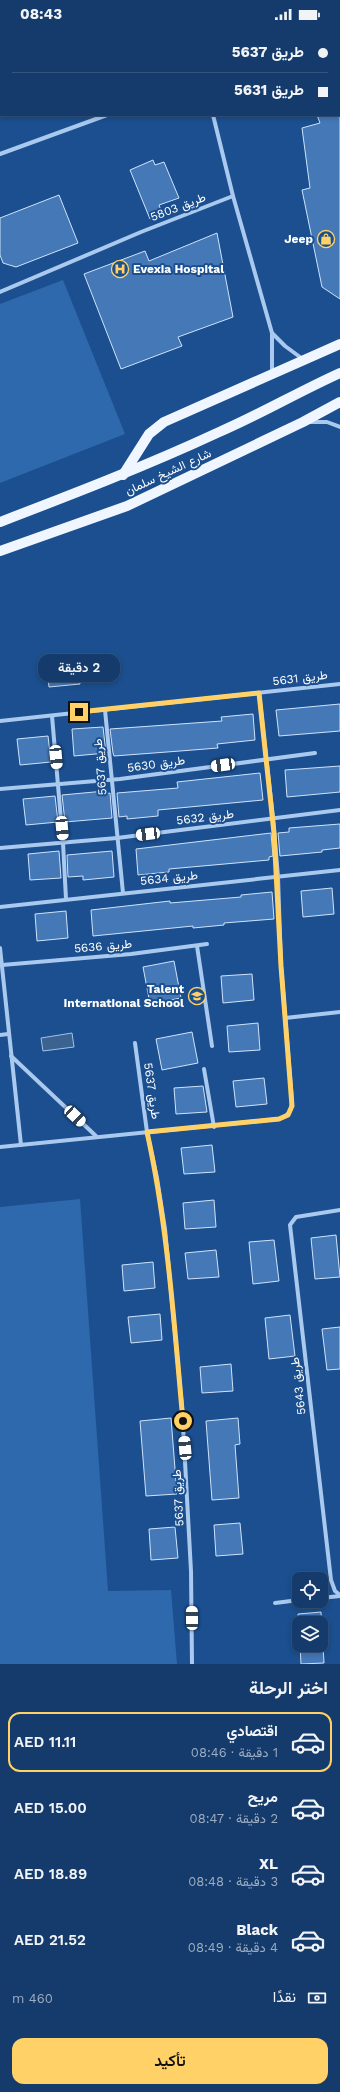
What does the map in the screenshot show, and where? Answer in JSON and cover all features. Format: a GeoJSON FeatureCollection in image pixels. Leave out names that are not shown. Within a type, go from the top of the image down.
{"type":"FeatureCollection","features":[{"type":"Feature","properties":{"kind":"main road"},"geometry":{"type":"LineString","coordinates":[[123,475],[149,434],[164,422],[272,376],[340,344]]}},
{"type":"Feature","properties":{"kind":"main road","name":"شارع الشيخ سلمان"},"geometry":{"type":"LineString","coordinates":[[0,522],[123,475],[219,433],[340,373]]}},
{"type":"Feature","properties":{"kind":"main road","name":"شارع الشيخ سلمان"},"geometry":{"type":"LineString","coordinates":[[0,551],[127,506],[303,422],[340,402]]}},
{"type":"Feature","properties":{"kind":"street"},"geometry":{"type":"LineString","coordinates":[[0,154],[104,116]]}},
{"type":"Feature","properties":{"kind":"street"},"geometry":{"type":"LineString","coordinates":[[213,116],[233,196],[272,333],[272,376]]}},
{"type":"Feature","properties":{"kind":"street","name":"طريق 5803"},"geometry":{"type":"LineString","coordinates":[[1,290],[233,196]]}},
{"type":"Feature","properties":{"kind":"street"},"geometry":{"type":"LineString","coordinates":[[272,333],[285,346],[304,360]]}},
{"type":"Feature","properties":{"kind":"street"},"geometry":{"type":"LineString","coordinates":[[303,422],[327,422],[340,427]]}},
{"type":"Feature","properties":{"kind":"street","name":"طريق 5631"},"geometry":{"type":"LineString","coordinates":[[0,721],[340,684]]}},
{"type":"Feature","properties":{"kind":"street"},"geometry":{"type":"LineString","coordinates":[[0,1147],[96,1136],[214,1127],[279,1119],[288,1115],[291,1111],[292,1101],[281,966],[278,877],[259,693]]}},
{"type":"Feature","properties":{"kind":"street","name":"طريق 5637"},"geometry":{"type":"LineString","coordinates":[[105,710],[123,894]]}},
{"type":"Feature","properties":{"kind":"street"},"geometry":{"type":"LineString","coordinates":[[52,716],[63,843],[66,900]]}},
{"type":"Feature","properties":{"kind":"street","name":"طريق 5630"},"geometry":{"type":"LineString","coordinates":[[0,790],[111,780],[315,753]]}},
{"type":"Feature","properties":{"kind":"street","name":"طريق 5632"},"geometry":{"type":"LineString","coordinates":[[0,848],[117,838],[340,810]]}},
{"type":"Feature","properties":{"kind":"street","name":"طريق 5634"},"geometry":{"type":"LineString","coordinates":[[0,907],[340,870]]}},
{"type":"Feature","properties":{"kind":"street","name":"طريق 5636"},"geometry":{"type":"LineString","coordinates":[[2,965],[207,944]]}},
{"type":"Feature","properties":{"kind":"street"},"geometry":{"type":"LineString","coordinates":[[197,946],[212,1046]]}},
{"type":"Feature","properties":{"kind":"street"},"geometry":{"type":"LineString","coordinates":[[0,948],[21,1145]]}},
{"type":"Feature","properties":{"kind":"street"},"geometry":{"type":"LineString","coordinates":[[285,1018],[340,1012]]}},
{"type":"Feature","properties":{"kind":"street"},"geometry":{"type":"LineString","coordinates":[[0,1035],[8,1034]]}},
{"type":"Feature","properties":{"kind":"street","name":"طريق 5637"},"geometry":{"type":"LineString","coordinates":[[135,1043],[147,1132],[157,1178],[165,1229],[186,1454],[191,1571],[192,1664]]}},
{"type":"Feature","properties":{"kind":"street"},"geometry":{"type":"LineString","coordinates":[[11,1056],[96,1136]]}},
{"type":"Feature","properties":{"kind":"street"},"geometry":{"type":"LineString","coordinates":[[204,1069],[214,1127]]}},
{"type":"Feature","properties":{"kind":"street","name":"طريق 5643"},"geometry":{"type":"LineString","coordinates":[[340,1210],[296,1218],[290,1226],[331,1580],[334,1591],[340,1595]]}},
{"type":"Feature","properties":{"kind":"street"},"geometry":{"type":"LineString","coordinates":[[328,1597],[340,1595]]}},
{"type":"Feature","properties":{"kind":"street"},"geometry":{"type":"LineString","coordinates":[[275,1603],[292,1601]]}},
{"type":"Feature","properties":{"kind":"shaded area"},"geometry":{"type":"Polygon","coordinates":[[[63,280],[125,434],[0,483],[0,304],[63,280]]]}},
{"type":"Feature","properties":{"kind":"shaded area"},"geometry":{"type":"Polygon","coordinates":[[[72,1033],[74,1047],[43,1051],[41,1038],[72,1033]]]}},
{"type":"Feature","properties":{"kind":"shaded area"},"geometry":{"type":"Polygon","coordinates":[[[80,1199],[108,1591],[171,1590],[177,1664],[0,1664],[0,1207],[80,1199]]]}},
{"type":"Feature","properties":{"kind":"building"},"geometry":{"type":"Polygon","coordinates":[[[317,116],[340,116],[340,299],[322,287],[302,190],[310,188],[302,128],[320,123],[317,116]]]}},
{"type":"Feature","properties":{"kind":"building"},"geometry":{"type":"Polygon","coordinates":[[[153,160],[155,165],[164,162],[179,198],[159,205],[162,213],[150,219],[130,170],[153,160]]]}},
{"type":"Feature","properties":{"kind":"building"},"geometry":{"type":"Polygon","coordinates":[[[59,195],[78,243],[16,267],[3,263],[0,255],[0,218],[59,195]]]}},
{"type":"Feature","properties":{"kind":"building"},"geometry":{"type":"Polygon","coordinates":[[[217,233],[233,317],[178,337],[182,346],[121,369],[84,274],[145,251],[149,261],[217,233]]]}},
{"type":"Feature","properties":{"kind":"building"},"geometry":{"type":"Polygon","coordinates":[[[78,665],[80,684],[49,687],[47,668],[78,665]]]}},
{"type":"Feature","properties":{"kind":"building"},"geometry":{"type":"Polygon","coordinates":[[[340,704],[340,731],[279,736],[276,710],[340,704]]]}},
{"type":"Feature","properties":{"kind":"building"},"geometry":{"type":"Polygon","coordinates":[[[253,714],[255,740],[217,744],[218,748],[114,756],[113,753],[110,729],[222,721],[221,717],[253,714]]]}},
{"type":"Feature","properties":{"kind":"building"},"geometry":{"type":"Polygon","coordinates":[[[103,727],[106,753],[74,756],[72,729],[103,727]]]}},
{"type":"Feature","properties":{"kind":"building"},"geometry":{"type":"Polygon","coordinates":[[[48,736],[51,762],[20,765],[17,739],[48,736]]]}},
{"type":"Feature","properties":{"kind":"building"},"geometry":{"type":"Polygon","coordinates":[[[340,766],[340,792],[287,797],[285,770],[340,766]]]}},
{"type":"Feature","properties":{"kind":"building"},"geometry":{"type":"Polygon","coordinates":[[[260,773],[263,800],[158,810],[158,816],[127,819],[127,816],[119,817],[117,793],[178,788],[177,782],[260,773]]]}},
{"type":"Feature","properties":{"kind":"building"},"geometry":{"type":"Polygon","coordinates":[[[105,791],[105,794],[110,793],[112,818],[65,822],[62,795],[105,791]]]}},
{"type":"Feature","properties":{"kind":"building"},"geometry":{"type":"Polygon","coordinates":[[[55,796],[58,822],[26,825],[23,799],[55,796]]]}},
{"type":"Feature","properties":{"kind":"building"},"geometry":{"type":"Polygon","coordinates":[[[340,824],[340,848],[322,850],[322,852],[280,856],[278,833],[289,832],[289,828],[340,824]]]}},
{"type":"Feature","properties":{"kind":"building"},"geometry":{"type":"Polygon","coordinates":[[[271,833],[273,856],[269,857],[269,860],[169,869],[169,872],[138,875],[136,849],[271,833]]]}},
{"type":"Feature","properties":{"kind":"building"},"geometry":{"type":"Polygon","coordinates":[[[59,851],[61,878],[30,880],[28,854],[59,851]]]}},
{"type":"Feature","properties":{"kind":"building"},"geometry":{"type":"Polygon","coordinates":[[[112,851],[114,877],[83,880],[83,876],[68,877],[67,855],[112,851]]]}},
{"type":"Feature","properties":{"kind":"building"},"geometry":{"type":"Polygon","coordinates":[[[332,888],[334,914],[303,917],[301,891],[332,888]]]}},
{"type":"Feature","properties":{"kind":"building"},"geometry":{"type":"Polygon","coordinates":[[[272,892],[274,919],[224,923],[224,925],[193,928],[193,926],[93,936],[91,910],[170,901],[170,903],[241,897],[241,895],[272,892]]]}},
{"type":"Feature","properties":{"kind":"building"},"geometry":{"type":"Polygon","coordinates":[[[66,911],[68,938],[37,941],[35,914],[66,911]]]}},
{"type":"Feature","properties":{"kind":"building"},"geometry":{"type":"Polygon","coordinates":[[[174,961],[181,998],[150,1004],[143,967],[174,961]]]}},
{"type":"Feature","properties":{"kind":"building"},"geometry":{"type":"Polygon","coordinates":[[[252,974],[254,1000],[223,1003],[221,976],[252,974]]]}},
{"type":"Feature","properties":{"kind":"building"},"geometry":{"type":"Polygon","coordinates":[[[258,1023],[260,1050],[229,1052],[227,1026],[258,1023]]]}},
{"type":"Feature","properties":{"kind":"building"},"geometry":{"type":"Polygon","coordinates":[[[192,1032],[198,1063],[162,1070],[156,1039],[192,1032]]]}},
{"type":"Feature","properties":{"kind":"building"},"geometry":{"type":"Polygon","coordinates":[[[264,1078],[267,1104],[236,1107],[233,1081],[264,1078]]]}},
{"type":"Feature","properties":{"kind":"building"},"geometry":{"type":"Polygon","coordinates":[[[203,1086],[207,1112],[176,1114],[174,1088],[203,1086]]]}},
{"type":"Feature","properties":{"kind":"building"},"geometry":{"type":"Polygon","coordinates":[[[212,1145],[215,1172],[184,1174],[181,1148],[212,1145]]]}},
{"type":"Feature","properties":{"kind":"building"},"geometry":{"type":"Polygon","coordinates":[[[214,1200],[216,1227],[185,1229],[183,1203],[214,1200]]]}},
{"type":"Feature","properties":{"kind":"building"},"geometry":{"type":"Polygon","coordinates":[[[336,1235],[340,1277],[315,1279],[311,1238],[336,1235]]]}},
{"type":"Feature","properties":{"kind":"building"},"geometry":{"type":"Polygon","coordinates":[[[274,1240],[279,1281],[253,1284],[249,1242],[274,1240]]]}},
{"type":"Feature","properties":{"kind":"building"},"geometry":{"type":"Polygon","coordinates":[[[216,1250],[219,1277],[188,1279],[185,1253],[216,1250]]]}},
{"type":"Feature","properties":{"kind":"building"},"geometry":{"type":"Polygon","coordinates":[[[153,1262],[155,1288],[124,1291],[122,1265],[153,1262]]]}},
{"type":"Feature","properties":{"kind":"building"},"geometry":{"type":"Polygon","coordinates":[[[160,1314],[162,1340],[131,1343],[128,1317],[160,1314]]]}},
{"type":"Feature","properties":{"kind":"building"},"geometry":{"type":"Polygon","coordinates":[[[290,1315],[295,1356],[269,1359],[265,1318],[290,1315]]]}},
{"type":"Feature","properties":{"kind":"building"},"geometry":{"type":"Polygon","coordinates":[[[340,1327],[340,1369],[327,1370],[322,1329],[340,1327]]]}},
{"type":"Feature","properties":{"kind":"building"},"geometry":{"type":"Polygon","coordinates":[[[231,1364],[233,1391],[202,1393],[200,1367],[231,1364]]]}},
{"type":"Feature","properties":{"kind":"building"},"geometry":{"type":"Polygon","coordinates":[[[171,1418],[177,1494],[146,1496],[140,1421],[171,1418]]]}},
{"type":"Feature","properties":{"kind":"building"},"geometry":{"type":"Polygon","coordinates":[[[238,1418],[240,1444],[235,1445],[239,1498],[212,1500],[206,1421],[238,1418]]]}},
{"type":"Feature","properties":{"kind":"building"},"geometry":{"type":"Polygon","coordinates":[[[240,1523],[243,1554],[216,1556],[214,1525],[240,1523]]]}},
{"type":"Feature","properties":{"kind":"building"},"geometry":{"type":"Polygon","coordinates":[[[175,1527],[178,1558],[151,1560],[149,1529],[175,1527]]]}},
{"type":"Feature","properties":{"kind":"building"},"geometry":{"type":"Polygon","coordinates":[[[321,1612],[321,1616],[298,1616],[298,1614],[321,1612]]]}},
{"type":"Feature","properties":{"kind":"building"},"geometry":{"type":"Polygon","coordinates":[[[300,1652],[323,1652],[324,1663],[301,1664],[300,1652]]]}},
{"type":"Feature","properties":{"kind":"place","name":"Jeep"},"geometry":{"type":"Point","coordinates":[326,239]}},
{"type":"Feature","properties":{"kind":"place","name":"Evexia Hospital"},"geometry":{"type":"Point","coordinates":[120,269]}},
{"type":"Feature","properties":{"kind":"place","name":"Talent International School"},"geometry":{"type":"Point","coordinates":[197,996]}},
{"type":"Feature","properties":{"kind":"route"},"geometry":{"type":"LineString","coordinates":[[79,712],[259,693],[278,877],[281,966],[292,1106],[288,1115],[279,1119],[214,1127],[147,1132],[157,1178],[165,1229],[183,1421]]}}]}
